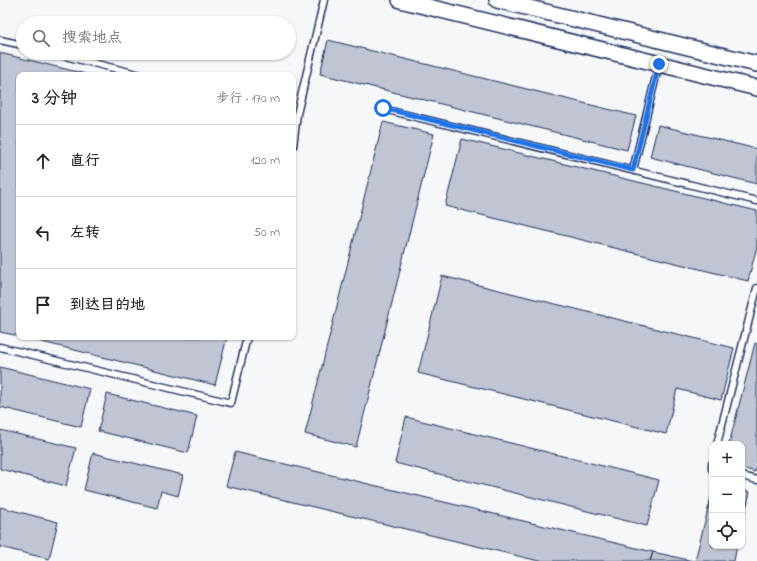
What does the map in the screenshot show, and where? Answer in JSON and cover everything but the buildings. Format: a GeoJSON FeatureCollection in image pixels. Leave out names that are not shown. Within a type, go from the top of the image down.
{"type":"FeatureCollection","features":[{"type":"Feature","properties":{"kind":"street"},"geometry":{"type":"LineString","coordinates":[[400,0],[757,88]]}},
{"type":"Feature","properties":{"kind":"street"},"geometry":{"type":"LineString","coordinates":[[497,0],[757,64]]}},
{"type":"Feature","properties":{"kind":"lane"},"geometry":{"type":"LineString","coordinates":[[296,110],[324,0]]}},
{"type":"Feature","properties":{"kind":"lane"},"geometry":{"type":"LineString","coordinates":[[0,40],[16,43]]}},
{"type":"Feature","properties":{"kind":"lane"},"geometry":{"type":"LineString","coordinates":[[81,60],[129,72]]}},
{"type":"Feature","properties":{"kind":"lane"},"geometry":{"type":"LineString","coordinates":[[633,170],[659,64]]}},
{"type":"Feature","properties":{"kind":"lane"},"geometry":{"type":"LineString","coordinates":[[383,108],[757,201]]}},
{"type":"Feature","properties":{"kind":"lane"},"geometry":{"type":"LineString","coordinates":[[718,441],[757,288]]}},
{"type":"Feature","properties":{"kind":"lane"},"geometry":{"type":"LineString","coordinates":[[0,347],[231,403],[246,340]]}},
{"type":"Feature","properties":{"kind":"lane"},"geometry":{"type":"LineString","coordinates":[[745,477],[757,480]]}},
{"type":"Feature","properties":{"kind":"route"},"geometry":{"type":"LineString","coordinates":[[383,108],[633,170],[659,64]]}}]}
